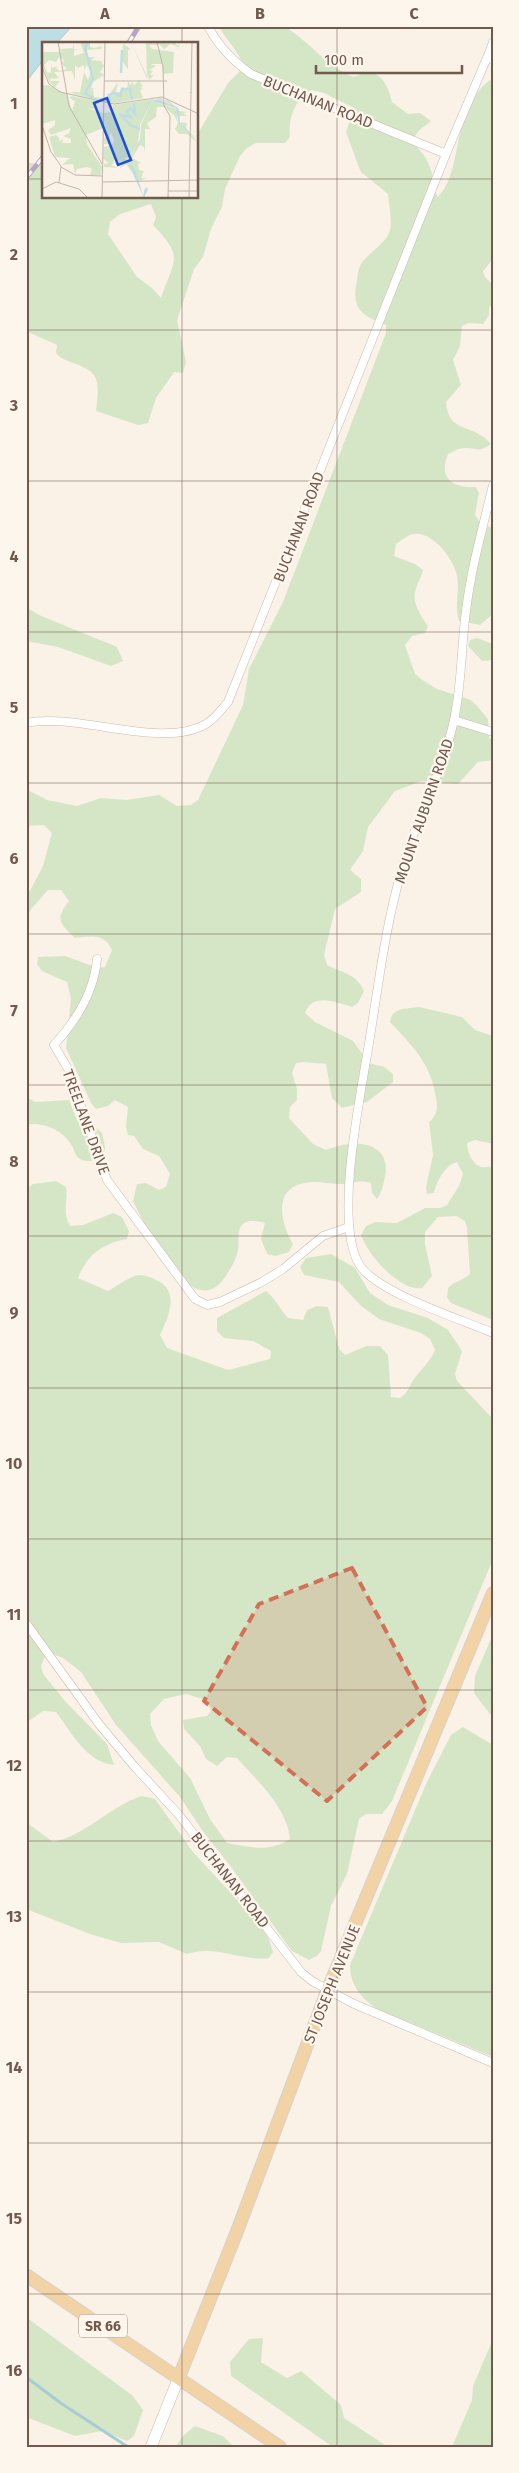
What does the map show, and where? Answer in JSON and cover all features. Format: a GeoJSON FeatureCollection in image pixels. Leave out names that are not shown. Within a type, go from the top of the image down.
{"type":"FeatureCollection","features":[{"type":"Feature","properties":{"kind":"main road","name":"ST JOSEPH AVENUE"},"geometry":{"type":"LineString","coordinates":[[179,2377],[236,2234],[328,1989],[493,1593]]}},
{"type":"Feature","properties":{"kind":"main road","name":"SR 66"},"geometry":{"type":"LineString","coordinates":[[26,2274],[280,2447]]}},
{"type":"Feature","properties":{"kind":"main road"},"geometry":{"type":"LineString","coordinates":[[154,2441],[179,2377]]}},
{"type":"Feature","properties":{"kind":"street","name":"BUCHANAN ROAD"},"geometry":{"type":"LineString","coordinates":[[208,26],[224,51],[236,64],[251,74],[446,154]]}},
{"type":"Feature","properties":{"kind":"street"},"geometry":{"type":"LineString","coordinates":[[493,42],[489,53],[493,60]]}},
{"type":"Feature","properties":{"kind":"street","name":"BUCHANAN ROAD"},"geometry":{"type":"LineString","coordinates":[[26,723],[46,721],[149,732],[182,732],[206,724],[228,702],[446,154],[489,53]]}},
{"type":"Feature","properties":{"kind":"street","name":"MOUNT AUBURN ROAD"},"geometry":{"type":"LineString","coordinates":[[493,485],[466,610],[454,720],[440,768],[409,844],[393,905],[351,1154],[349,1227],[352,1247],[357,1262],[370,1278],[401,1294],[493,1333]]}},
{"type":"Feature","properties":{"kind":"street"},"geometry":{"type":"LineString","coordinates":[[454,720],[493,732]]}},
{"type":"Feature","properties":{"kind":"street","name":"TREELANE DRIVE"},"geometry":{"type":"LineString","coordinates":[[97,958],[96,971],[76,1019],[54,1045],[68,1069],[107,1180],[145,1229],[184,1287],[197,1301],[212,1305],[262,1282],[283,1269],[323,1236],[349,1227]]}},
{"type":"Feature","properties":{"kind":"street","name":"BUCHANAN ROAD"},"geometry":{"type":"LineString","coordinates":[[26,1623],[112,1739],[179,1815],[301,1972],[328,1989],[377,2015],[493,2063]]}},
{"type":"Feature","properties":{"kind":"highlighted area"},"geometry":{"type":"Polygon","coordinates":[[[352,1568],[427,1707],[327,1801],[204,1701],[259,1604],[352,1568]]]}},
{"type":"Feature","properties":{"kind":"green space"},"geometry":{"type":"Polygon","coordinates":[[[219,26],[281,26],[294,33],[326,60],[344,72],[354,77],[369,73],[380,77],[387,88],[392,102],[408,114],[420,113],[431,121],[417,133],[414,144],[423,154],[429,165],[434,189],[438,197],[452,171],[468,107],[477,93],[490,80],[493,83],[493,259],[483,271],[485,277],[493,285],[493,304],[489,307],[489,315],[483,324],[469,323],[462,326],[460,346],[453,360],[461,385],[446,402],[452,420],[478,433],[491,444],[480,449],[462,448],[448,454],[445,470],[446,476],[454,484],[476,487],[479,493],[475,515],[481,524],[493,528],[493,614],[480,625],[459,621],[457,609],[458,582],[455,569],[447,554],[427,536],[413,534],[407,537],[396,544],[394,556],[415,564],[423,570],[416,589],[415,599],[422,618],[428,626],[425,633],[412,636],[405,645],[415,674],[437,689],[471,700],[477,706],[488,719],[489,738],[493,740],[493,760],[478,762],[458,784],[422,781],[395,791],[368,827],[363,851],[350,870],[361,879],[361,892],[335,909],[324,955],[327,965],[353,977],[364,991],[358,1003],[352,1007],[325,1000],[313,1002],[305,1013],[315,1022],[353,1041],[369,1063],[384,1067],[393,1074],[393,1082],[367,1102],[342,1108],[332,1098],[326,1064],[296,1063],[292,1073],[297,1089],[297,1100],[290,1107],[289,1118],[313,1144],[326,1150],[347,1144],[368,1145],[376,1149],[382,1155],[386,1164],[385,1177],[380,1194],[377,1199],[372,1193],[371,1183],[361,1182],[345,1184],[314,1182],[291,1188],[285,1195],[282,1213],[293,1244],[289,1252],[276,1256],[267,1254],[261,1239],[265,1223],[248,1221],[240,1228],[238,1251],[233,1264],[222,1281],[209,1290],[196,1288],[182,1279],[169,1264],[157,1247],[133,1201],[137,1184],[146,1183],[159,1190],[166,1187],[170,1174],[159,1156],[143,1149],[134,1136],[128,1135],[126,1127],[128,1107],[115,1100],[108,1106],[96,1109],[91,1103],[66,1048],[71,999],[67,982],[42,971],[37,964],[38,957],[65,956],[98,968],[105,967],[112,950],[101,938],[92,936],[75,938],[65,928],[61,917],[69,901],[61,890],[48,890],[26,918],[26,890],[30,891],[43,866],[52,833],[44,825],[26,826],[26,789],[47,800],[77,806],[101,798],[126,800],[159,795],[177,806],[191,805],[198,800],[243,705],[249,669],[283,602],[386,333],[386,325],[370,318],[360,310],[355,298],[355,290],[361,264],[389,233],[391,220],[388,194],[361,172],[358,165],[346,132],[354,108],[324,93],[312,90],[301,98],[294,110],[290,123],[290,137],[285,143],[256,143],[247,148],[240,156],[225,189],[222,207],[211,229],[203,257],[194,269],[177,320],[186,362],[183,373],[174,372],[156,398],[148,423],[138,425],[96,411],[98,386],[94,375],[60,357],[56,353],[57,345],[26,331],[26,158],[30,163],[42,165],[42,199],[199,199],[199,131],[228,83],[243,68],[236,52],[219,26]],[[151,204],[120,214],[110,222],[108,234],[137,277],[152,288],[161,298],[173,266],[174,258],[169,245],[153,225],[156,217],[151,204]]]}},
{"type":"Feature","properties":{"kind":"green space"},"geometry":{"type":"Polygon","coordinates":[[[26,607],[39,615],[117,647],[123,661],[111,666],[58,647],[26,641],[26,607]]]}},
{"type":"Feature","properties":{"kind":"green space"},"geometry":{"type":"Polygon","coordinates":[[[477,638],[493,644],[493,660],[482,661],[468,646],[470,640],[477,638]]]}},
{"type":"Feature","properties":{"kind":"green space"},"geometry":{"type":"Polygon","coordinates":[[[419,1007],[462,1017],[475,1030],[493,1036],[493,1144],[475,1140],[467,1143],[469,1154],[475,1163],[481,1167],[493,1167],[493,1320],[451,1303],[447,1297],[448,1288],[470,1274],[465,1221],[456,1216],[438,1217],[425,1232],[425,1244],[432,1276],[422,1288],[413,1288],[395,1278],[377,1261],[364,1243],[361,1235],[366,1226],[375,1222],[397,1223],[425,1208],[440,1208],[447,1205],[459,1186],[463,1174],[457,1162],[452,1164],[442,1174],[434,1193],[427,1194],[426,1187],[433,1155],[429,1122],[434,1117],[437,1108],[434,1086],[420,1056],[390,1022],[391,1017],[397,1011],[419,1007]]]}},
{"type":"Feature","properties":{"kind":"green space"},"geometry":{"type":"Polygon","coordinates":[[[26,1096],[35,1102],[69,1100],[77,1120],[82,1125],[90,1123],[102,1133],[105,1149],[102,1156],[91,1161],[80,1159],[64,1136],[52,1128],[39,1124],[26,1125],[26,1096]]]}},
{"type":"Feature","properties":{"kind":"green space"},"geometry":{"type":"Polygon","coordinates":[[[56,1181],[66,1187],[66,1211],[70,1226],[83,1225],[113,1213],[122,1217],[129,1231],[127,1239],[110,1244],[97,1251],[86,1263],[78,1278],[108,1291],[139,1275],[152,1278],[165,1286],[169,1292],[170,1306],[160,1335],[167,1348],[228,1370],[270,1359],[271,1351],[253,1341],[224,1338],[217,1331],[217,1318],[266,1291],[288,1318],[303,1320],[307,1310],[317,1306],[328,1307],[339,1349],[345,1355],[367,1346],[380,1346],[388,1355],[391,1397],[400,1398],[433,1354],[435,1350],[430,1339],[421,1333],[379,1319],[360,1305],[339,1282],[304,1275],[300,1267],[306,1258],[331,1254],[355,1268],[370,1293],[388,1305],[428,1318],[448,1330],[462,1351],[455,1374],[457,1381],[493,1419],[493,1559],[392,1801],[382,1814],[366,1814],[359,1819],[347,1874],[331,1906],[321,1951],[317,1956],[309,1960],[292,1951],[202,1830],[180,1797],[116,1725],[81,1672],[63,1658],[52,1654],[45,1656],[41,1666],[43,1674],[65,1701],[107,1744],[114,1765],[104,1763],[95,1758],[80,1745],[56,1712],[43,1711],[26,1723],[26,1189],[33,1184],[56,1181]],[[186,1694],[164,1699],[150,1714],[151,1725],[158,1741],[190,1778],[210,1819],[227,1843],[259,1848],[274,1846],[290,1839],[288,1827],[277,1805],[262,1785],[237,1758],[227,1757],[217,1766],[206,1759],[200,1746],[184,1729],[183,1720],[207,1716],[211,1711],[206,1700],[186,1694]]]}},
{"type":"Feature","properties":{"kind":"green space"},"geometry":{"type":"Polygon","coordinates":[[[493,1634],[493,1718],[474,1693],[475,1676],[493,1634]]]}},
{"type":"Feature","properties":{"kind":"green space"},"geometry":{"type":"Polygon","coordinates":[[[463,1727],[493,1745],[493,2057],[377,2009],[361,1996],[354,1985],[350,1965],[426,1784],[451,1735],[463,1727]]]}},
{"type":"Feature","properties":{"kind":"green space"},"geometry":{"type":"Polygon","coordinates":[[[142,1796],[155,1799],[193,1852],[255,1919],[268,1937],[273,1952],[269,1958],[249,1958],[209,1951],[187,1954],[159,1942],[121,1943],[90,1934],[26,1909],[26,1822],[53,1842],[76,1834],[119,1807],[142,1796]]]}},
{"type":"Feature","properties":{"kind":"green space"},"geometry":{"type":"Polygon","coordinates":[[[26,2317],[133,2396],[143,2410],[134,2436],[127,2441],[102,2431],[75,2436],[26,2417],[26,2317]]]}},
{"type":"Feature","properties":{"kind":"green space"},"geometry":{"type":"Polygon","coordinates":[[[263,2338],[261,2362],[287,2378],[301,2371],[341,2405],[344,2418],[388,2447],[333,2447],[231,2376],[230,2362],[249,2339],[263,2338]]]}},
{"type":"Feature","properties":{"kind":"green space"},"geometry":{"type":"Polygon","coordinates":[[[493,2339],[493,2447],[452,2447],[472,2400],[473,2386],[493,2339]]]}},
{"type":"Feature","properties":{"kind":"green space"},"geometry":{"type":"Polygon","coordinates":[[[195,2426],[223,2436],[234,2447],[175,2447],[184,2435],[195,2426]]]}},
{"type":"Feature","properties":{"kind":"water"},"geometry":{"type":"Polygon","coordinates":[[[26,26],[72,26],[58,42],[42,42],[42,62],[26,82],[26,26]]]}},
{"type":"Feature","properties":{"kind":"waterway"},"geometry":{"type":"LineString","coordinates":[[26,2377],[62,2404],[128,2447]]}},
{"type":"Feature","properties":{"kind":"railway"},"geometry":{"type":"LineString","coordinates":[[129,42],[139,26]]}},
{"type":"Feature","properties":{"kind":"railway"},"geometry":{"type":"LineString","coordinates":[[26,178],[42,158]]}}]}
